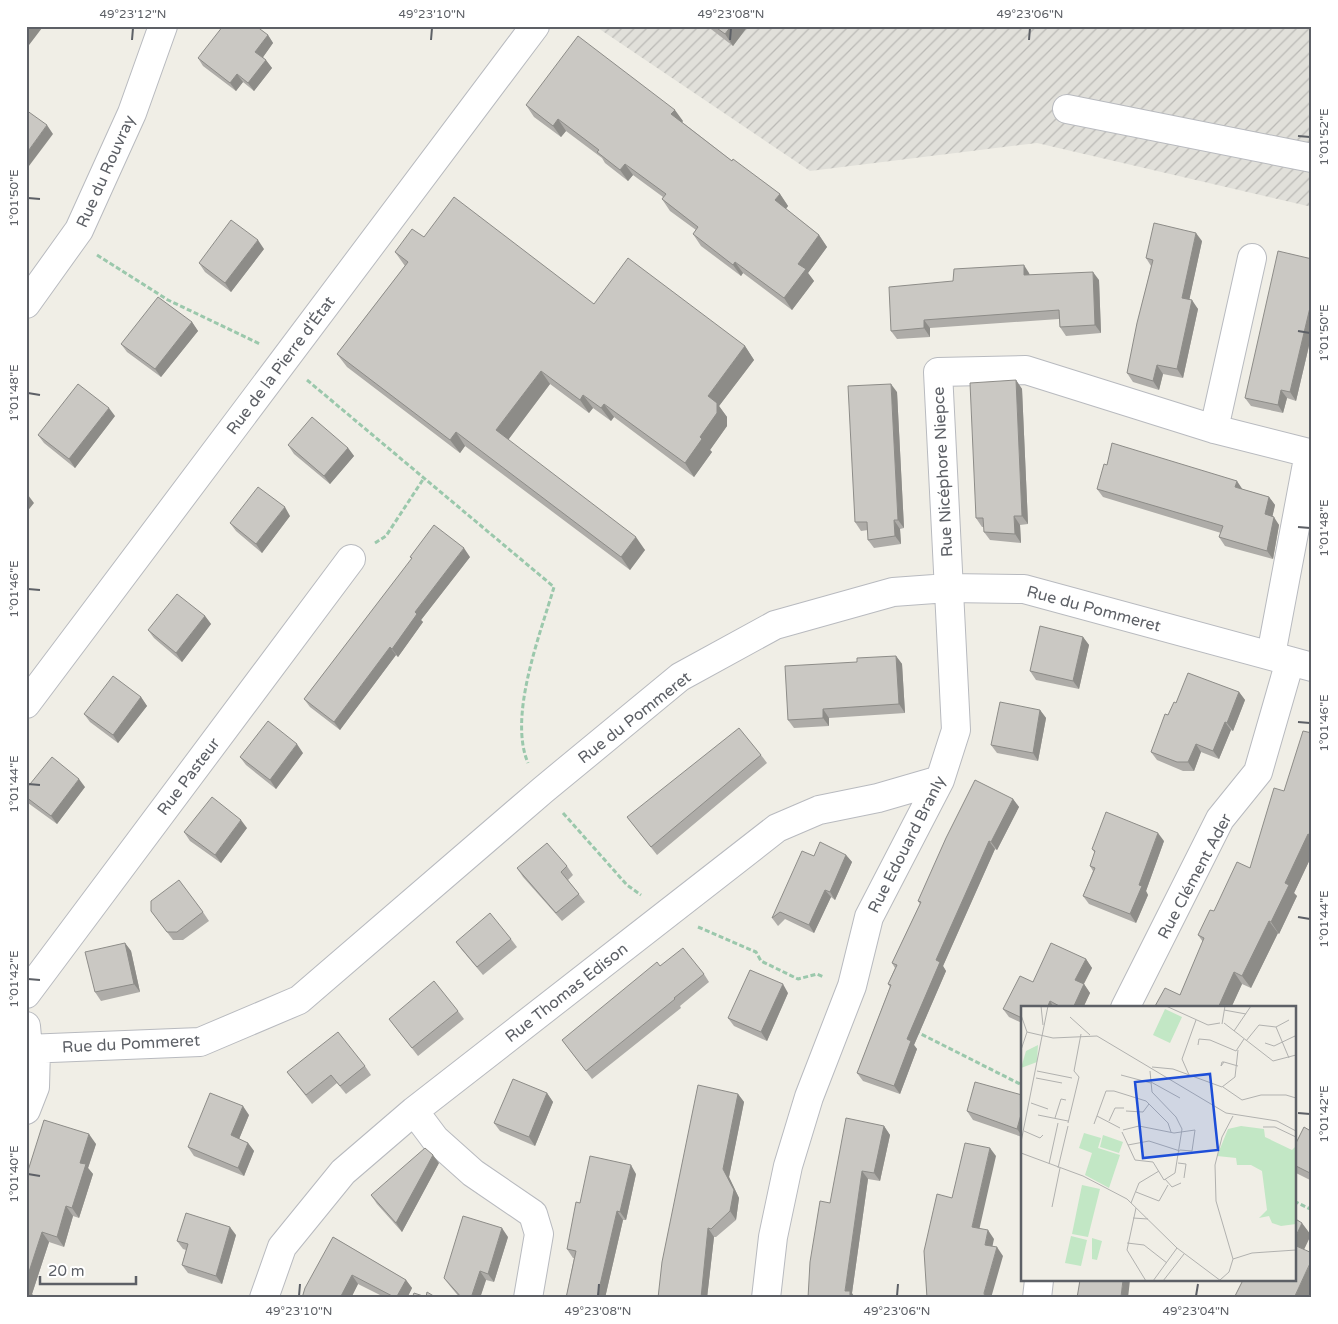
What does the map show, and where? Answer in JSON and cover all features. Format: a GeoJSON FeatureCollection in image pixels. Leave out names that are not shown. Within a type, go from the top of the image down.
{"type":"FeatureCollection","features":[{"type":"Feature","properties":{"kind":"street","name":"Rue du Rouvray"},"geometry":{"type":"LineString","coordinates":[[26,304],[79,230],[132,113],[163,26]]}},
{"type":"Feature","properties":{"kind":"street","name":"Rue de la Pierre d'État"},"geometry":{"type":"LineString","coordinates":[[26,704],[535,26]]}},
{"type":"Feature","properties":{"kind":"street"},"geometry":{"type":"LineString","coordinates":[[1067,110],[1312,158]]}},
{"type":"Feature","properties":{"kind":"street"},"geometry":{"type":"LineString","coordinates":[[1214,429],[1252,258]]}},
{"type":"Feature","properties":{"kind":"street","name":"Rue Nicéphore Niepce"},"geometry":{"type":"LineString","coordinates":[[948,588],[938,372],[1026,370],[1214,429],[1309,453],[1291,661]]}},
{"type":"Feature","properties":{"kind":"street","name":"Rue Pasteur"},"geometry":{"type":"LineString","coordinates":[[26,994],[351,559]]}},
{"type":"Feature","properties":{"kind":"street","name":"Rue du Pommeret"},"geometry":{"type":"LineString","coordinates":[[29,1043],[200,1042],[299,1000],[543,790],[680,676],[775,626],[893,592],[948,588],[1024,589],[1291,661]]}},
{"type":"Feature","properties":{"kind":"street","name":"Rue Edouard Branly"},"geometry":{"type":"LineString","coordinates":[[766,1298],[773,1237],[788,1166],[809,1097],[852,986],[869,917],[940,780],[956,730],[948,588]]}},
{"type":"Feature","properties":{"kind":"street","name":"Rue Clément Ader"},"geometry":{"type":"LineString","coordinates":[[1126,1006],[1220,819],[1258,772],[1291,661]]}},
{"type":"Feature","properties":{"kind":"street","name":"Rue Thomas Edison"},"geometry":{"type":"LineString","coordinates":[[264,1298],[282,1247],[343,1172],[414,1111],[777,828],[819,810],[878,798],[940,780]]}},
{"type":"Feature","properties":{"kind":"street"},"geometry":{"type":"LineString","coordinates":[[26,1110],[36,1087],[29,1043]]}},
{"type":"Feature","properties":{"kind":"street"},"geometry":{"type":"LineString","coordinates":[[414,1111],[435,1139],[473,1173],[533,1214],[539,1234],[528,1298]]}},
{"type":"Feature","properties":{"kind":"street"},"geometry":{"type":"LineString","coordinates":[[1036,1298],[1039,1282]]}},
{"type":"Feature","properties":{"kind":"path"},"geometry":{"type":"LineString","coordinates":[[89,250],[168,300],[264,346],[554,587],[522,701],[524,752],[543,790],[627,885],[666,914],[756,952],[761,961],[798,979],[817,974],[852,986]]}},
{"type":"Feature","properties":{"kind":"path"},"geometry":{"type":"LineString","coordinates":[[351,559],[386,536],[424,478]]}},
{"type":"Feature","properties":{"kind":"path"},"geometry":{"type":"LineString","coordinates":[[910,1029],[1021,1084]]}},
{"type":"Feature","properties":{"kind":"path"},"geometry":{"type":"LineString","coordinates":[[1296,1202],[1312,1210]]}},
{"type":"Feature","properties":{"kind":"shaded area"},"geometry":{"type":"Polygon","coordinates":[[[595,26],[1312,26],[1312,207],[1037,143],[810,171],[595,26]]]}},
{"type":"Feature","properties":{"kind":"building"},"geometry":{"type":"Polygon","coordinates":[[[223,26],[256,26],[268,35],[255,52],[266,60],[248,83],[237,74],[230,83],[198,58],[223,26]]]}},
{"type":"Feature","properties":{"kind":"building"},"geometry":{"type":"Polygon","coordinates":[[[714,26],[731,26],[725,34],[714,26]]]}},
{"type":"Feature","properties":{"kind":"building"},"geometry":{"type":"Polygon","coordinates":[[[578,36],[675,110],[671,114],[732,161],[733,159],[780,194],[775,200],[819,235],[798,264],[806,269],[784,298],[735,262],[733,265],[693,234],[698,227],[662,199],[666,194],[625,164],[620,170],[597,152],[599,150],[558,119],[553,126],[526,105],[578,36]]]}},
{"type":"Feature","properties":{"kind":"building"},"geometry":{"type":"Polygon","coordinates":[[[26,110],[47,125],[26,154],[26,110]]]}},
{"type":"Feature","properties":{"kind":"building"},"geometry":{"type":"Polygon","coordinates":[[[454,197],[594,304],[628,258],[745,346],[708,396],[717,403],[717,413],[685,463],[604,404],[601,408],[583,395],[580,400],[541,371],[496,430],[636,537],[621,557],[456,432],[450,440],[337,354],[408,262],[395,252],[412,229],[424,237],[454,197]]]}},
{"type":"Feature","properties":{"kind":"building"},"geometry":{"type":"Polygon","coordinates":[[[231,220],[258,240],[225,283],[199,263],[231,220]]]}},
{"type":"Feature","properties":{"kind":"building"},"geometry":{"type":"Polygon","coordinates":[[[1154,223],[1196,233],[1182,298],[1192,300],[1177,369],[1157,365],[1153,381],[1127,373],[1153,260],[1146,258],[1154,223]]]}},
{"type":"Feature","properties":{"kind":"building"},"geometry":{"type":"Polygon","coordinates":[[[1278,251],[1312,259],[1312,299],[1290,392],[1281,390],[1278,405],[1245,398],[1278,251]]]}},
{"type":"Feature","properties":{"kind":"building"},"geometry":{"type":"Polygon","coordinates":[[[1024,265],[1024,275],[1093,272],[1095,325],[1060,327],[1059,310],[924,320],[924,328],[891,331],[889,287],[953,281],[954,269],[1024,265]]]}},
{"type":"Feature","properties":{"kind":"building"},"geometry":{"type":"Polygon","coordinates":[[[158,297],[192,322],[155,369],[121,344],[158,297]]]}},
{"type":"Feature","properties":{"kind":"building"},"geometry":{"type":"Polygon","coordinates":[[[1016,380],[1022,516],[1014,516],[1015,534],[984,532],[983,518],[976,518],[970,383],[1016,380]]]}},
{"type":"Feature","properties":{"kind":"building"},"geometry":{"type":"Polygon","coordinates":[[[78,384],[109,408],[69,459],[38,435],[78,384]]]}},
{"type":"Feature","properties":{"kind":"building"},"geometry":{"type":"Polygon","coordinates":[[[891,384],[898,520],[894,520],[895,536],[868,540],[867,522],[855,522],[848,386],[891,384]]]}},
{"type":"Feature","properties":{"kind":"building"},"geometry":{"type":"Polygon","coordinates":[[[312,417],[348,448],[324,476],[288,445],[312,417]]]}},
{"type":"Feature","properties":{"kind":"building"},"geometry":{"type":"Polygon","coordinates":[[[1112,443],[1237,481],[1235,487],[1269,497],[1265,514],[1274,517],[1267,551],[1219,537],[1223,526],[1097,489],[1104,464],[1107,465],[1112,443]]]}},
{"type":"Feature","properties":{"kind":"building"},"geometry":{"type":"Polygon","coordinates":[[[258,487],[285,507],[256,544],[230,523],[258,487]]]}},
{"type":"Feature","properties":{"kind":"building"},"geometry":{"type":"Polygon","coordinates":[[[434,525],[464,548],[415,612],[417,614],[392,649],[390,647],[334,722],[304,699],[412,558],[410,557],[434,525]]]}},
{"type":"Feature","properties":{"kind":"building"},"geometry":{"type":"Polygon","coordinates":[[[177,594],[205,616],[176,653],[148,630],[177,594]]]}},
{"type":"Feature","properties":{"kind":"building"},"geometry":{"type":"Polygon","coordinates":[[[1040,626],[1083,637],[1073,681],[1030,671],[1040,626]]]}},
{"type":"Feature","properties":{"kind":"building"},"geometry":{"type":"Polygon","coordinates":[[[896,656],[899,704],[823,709],[823,718],[788,720],[785,666],[857,662],[857,658],[896,656]]]}},
{"type":"Feature","properties":{"kind":"building"},"geometry":{"type":"Polygon","coordinates":[[[1188,673],[1239,692],[1227,723],[1225,722],[1213,751],[1196,744],[1188,762],[1177,762],[1151,752],[1165,714],[1168,715],[1174,702],[1176,703],[1188,673]]]}},
{"type":"Feature","properties":{"kind":"building"},"geometry":{"type":"Polygon","coordinates":[[[113,676],[141,697],[113,735],[84,714],[113,676]]]}},
{"type":"Feature","properties":{"kind":"building"},"geometry":{"type":"Polygon","coordinates":[[[1000,702],[1040,710],[1033,753],[991,745],[1000,702]]]}},
{"type":"Feature","properties":{"kind":"building"},"geometry":{"type":"Polygon","coordinates":[[[268,721],[297,744],[270,780],[240,757],[268,721]]]}},
{"type":"Feature","properties":{"kind":"building"},"geometry":{"type":"Polygon","coordinates":[[[739,728],[761,755],[651,847],[627,817],[739,728]]]}},
{"type":"Feature","properties":{"kind":"building"},"geometry":{"type":"Polygon","coordinates":[[[1303,731],[1312,733],[1312,836],[1308,834],[1285,883],[1289,885],[1242,976],[1234,972],[1219,1006],[1155,1006],[1165,988],[1180,995],[1204,938],[1198,935],[1210,910],[1214,911],[1237,862],[1250,868],[1274,788],[1284,791],[1303,731]]]}},
{"type":"Feature","properties":{"kind":"building"},"geometry":{"type":"Polygon","coordinates":[[[52,757],[79,779],[51,816],[26,797],[26,789],[52,757]]]}},
{"type":"Feature","properties":{"kind":"building"},"geometry":{"type":"Polygon","coordinates":[[[975,780],[1013,799],[991,842],[989,841],[936,960],[940,962],[907,1039],[911,1041],[894,1086],[857,1073],[891,985],[888,984],[897,965],[892,963],[921,902],[918,901],[946,838],[975,780]]]}},
{"type":"Feature","properties":{"kind":"building"},"geometry":{"type":"Polygon","coordinates":[[[212,797],[241,820],[215,855],[184,832],[212,797]]]}},
{"type":"Feature","properties":{"kind":"building"},"geometry":{"type":"Polygon","coordinates":[[[1106,812],[1158,833],[1139,885],[1142,886],[1130,914],[1083,896],[1095,868],[1090,866],[1095,851],[1092,849],[1106,812]]]}},
{"type":"Feature","properties":{"kind":"building"},"geometry":{"type":"Polygon","coordinates":[[[820,842],[846,855],[830,892],[825,890],[809,925],[780,912],[772,918],[802,851],[814,856],[820,842]]]}},
{"type":"Feature","properties":{"kind":"building"},"geometry":{"type":"Polygon","coordinates":[[[547,843],[567,866],[561,872],[579,894],[556,913],[517,868],[547,843]]]}},
{"type":"Feature","properties":{"kind":"building"},"geometry":{"type":"Polygon","coordinates":[[[179,880],[203,912],[177,932],[167,932],[151,911],[151,901],[179,880]]]}},
{"type":"Feature","properties":{"kind":"building"},"geometry":{"type":"Polygon","coordinates":[[[490,913],[511,939],[477,967],[456,942],[490,913]]]}},
{"type":"Feature","properties":{"kind":"building"},"geometry":{"type":"Polygon","coordinates":[[[125,943],[134,984],[95,992],[85,952],[125,943]]]}},
{"type":"Feature","properties":{"kind":"building"},"geometry":{"type":"Polygon","coordinates":[[[1051,943],[1086,959],[1075,980],[1084,984],[1074,1006],[1059,1006],[1050,1001],[1048,1006],[1021,1006],[1021,1018],[1003,1009],[1020,976],[1033,982],[1051,943]]]}},
{"type":"Feature","properties":{"kind":"building"},"geometry":{"type":"Polygon","coordinates":[[[683,948],[704,974],[586,1071],[562,1040],[657,962],[660,966],[683,948]]]}},
{"type":"Feature","properties":{"kind":"building"},"geometry":{"type":"Polygon","coordinates":[[[750,970],[783,984],[761,1032],[728,1018],[750,970]]]}},
{"type":"Feature","properties":{"kind":"building"},"geometry":{"type":"Polygon","coordinates":[[[434,981],[458,1011],[412,1048],[389,1019],[434,981]]]}},
{"type":"Feature","properties":{"kind":"building"},"geometry":{"type":"Polygon","coordinates":[[[338,1032],[365,1066],[340,1086],[331,1075],[306,1095],[287,1072],[338,1032]]]}},
{"type":"Feature","properties":{"kind":"building"},"geometry":{"type":"Polygon","coordinates":[[[513,1079],[547,1093],[529,1137],[494,1123],[513,1079]]]}},
{"type":"Feature","properties":{"kind":"building"},"geometry":{"type":"Polygon","coordinates":[[[975,1082],[1021,1095],[1021,1115],[1017,1129],[967,1111],[975,1082]]]}},
{"type":"Feature","properties":{"kind":"building"},"geometry":{"type":"Polygon","coordinates":[[[698,1085],[738,1094],[723,1169],[734,1190],[730,1211],[711,1229],[708,1228],[701,1298],[658,1298],[662,1262],[698,1085]]]}},
{"type":"Feature","properties":{"kind":"building"},"geometry":{"type":"Polygon","coordinates":[[[210,1093],[243,1106],[231,1135],[248,1143],[238,1168],[188,1147],[210,1093]]]}},
{"type":"Feature","properties":{"kind":"building"},"geometry":{"type":"Polygon","coordinates":[[[846,1118],[884,1126],[874,1173],[862,1171],[845,1291],[850,1291],[850,1298],[808,1298],[810,1262],[820,1201],[830,1203],[846,1118]]]}},
{"type":"Feature","properties":{"kind":"building"},"geometry":{"type":"Polygon","coordinates":[[[44,1120],[89,1134],[80,1163],[86,1164],[72,1208],[66,1206],[57,1237],[42,1232],[26,1281],[26,1177],[44,1120]]]}},
{"type":"Feature","properties":{"kind":"building"},"geometry":{"type":"Polygon","coordinates":[[[1312,1125],[1312,1174],[1296,1166],[1296,1143],[1304,1127],[1309,1130],[1312,1125]]]}},
{"type":"Feature","properties":{"kind":"building"},"geometry":{"type":"Polygon","coordinates":[[[965,1143],[990,1148],[972,1227],[988,1230],[985,1245],[997,1247],[984,1293],[985,1298],[927,1298],[924,1251],[937,1194],[952,1198],[965,1143]]]}},
{"type":"Feature","properties":{"kind":"building"},"geometry":{"type":"Polygon","coordinates":[[[425,1148],[433,1155],[396,1223],[371,1195],[425,1148]]]}},
{"type":"Feature","properties":{"kind":"building"},"geometry":{"type":"Polygon","coordinates":[[[590,1156],[631,1165],[620,1212],[617,1211],[597,1298],[566,1298],[576,1251],[567,1249],[576,1202],[580,1203],[590,1156]]]}},
{"type":"Feature","properties":{"kind":"building"},"geometry":{"type":"Polygon","coordinates":[[[186,1213],[230,1227],[216,1276],[182,1265],[188,1244],[177,1241],[186,1213]]]}},
{"type":"Feature","properties":{"kind":"building"},"geometry":{"type":"Polygon","coordinates":[[[463,1216],[502,1228],[488,1274],[480,1271],[471,1298],[462,1298],[444,1278],[463,1216]]]}},
{"type":"Feature","properties":{"kind":"building"},"geometry":{"type":"Polygon","coordinates":[[[1296,1219],[1302,1223],[1296,1236],[1296,1219]]]}},
{"type":"Feature","properties":{"kind":"building"},"geometry":{"type":"Polygon","coordinates":[[[333,1237],[406,1280],[396,1298],[352,1275],[340,1298],[302,1298],[305,1288],[333,1237]]]}},
{"type":"Feature","properties":{"kind":"building"},"geometry":{"type":"Polygon","coordinates":[[[1296,1246],[1312,1253],[1312,1259],[1294,1298],[1234,1298],[1242,1282],[1296,1282],[1296,1246]]]}},
{"type":"Feature","properties":{"kind":"building"},"geometry":{"type":"Polygon","coordinates":[[[1080,1282],[1123,1282],[1122,1298],[1077,1298],[1080,1282]]]}},
{"type":"Feature","properties":{"kind":"building"},"geometry":{"type":"Polygon","coordinates":[[[427,1292],[437,1298],[412,1298],[414,1293],[426,1297],[427,1292]]]}}]}
